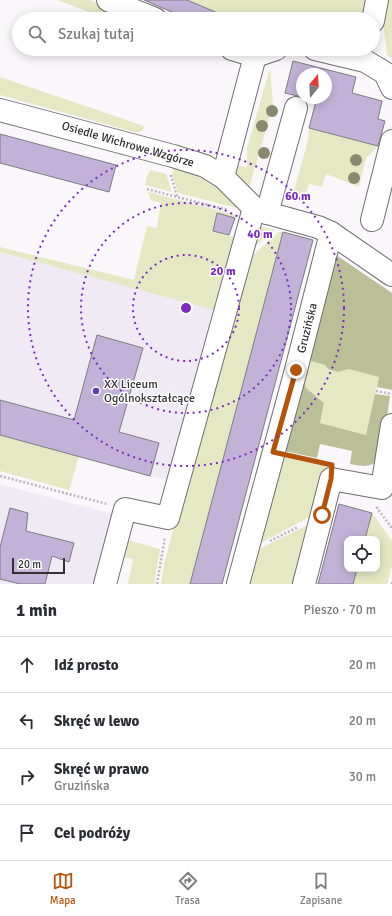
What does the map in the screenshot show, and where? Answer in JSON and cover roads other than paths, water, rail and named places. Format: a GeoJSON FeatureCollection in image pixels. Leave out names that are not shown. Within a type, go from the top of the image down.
{"type":"FeatureCollection","features":[{"type":"Feature","properties":{"kind":"street"},"geometry":{"type":"LineString","coordinates":[[108,0],[138,12]]}},
{"type":"Feature","properties":{"kind":"street"},"geometry":{"type":"LineString","coordinates":[[375,12],[377,0]]}},
{"type":"Feature","properties":{"kind":"street"},"geometry":{"type":"LineString","coordinates":[[222,177],[255,56]]}},
{"type":"Feature","properties":{"kind":"street"},"geometry":{"type":"LineString","coordinates":[[367,56],[385,73],[392,88]]}},
{"type":"Feature","properties":{"kind":"street"},"geometry":{"type":"LineString","coordinates":[[105,584],[125,509],[168,518],[251,211],[296,108]]}},
{"type":"Feature","properties":{"kind":"street","name":"Osiedle Wichrowe Wzgórze"},"geometry":{"type":"LineString","coordinates":[[0,110],[174,156],[205,166],[222,177],[251,211],[318,227],[331,233],[392,275]]}},
{"type":"Feature","properties":{"kind":"street"},"geometry":{"type":"LineString","coordinates":[[372,220],[392,141]]}},
{"type":"Feature","properties":{"kind":"street","name":"Gruzińska"},"geometry":{"type":"LineString","coordinates":[[238,584],[296,370],[331,233]]}},
{"type":"Feature","properties":{"kind":"street"},"geometry":{"type":"LineString","coordinates":[[304,584],[331,479],[382,488],[392,425]]}},
{"type":"Feature","properties":{"kind":"place","name":"XX Liceum Ogólnokształcące"},"geometry":{"type":"Point","coordinates":[96,391]}}]}
